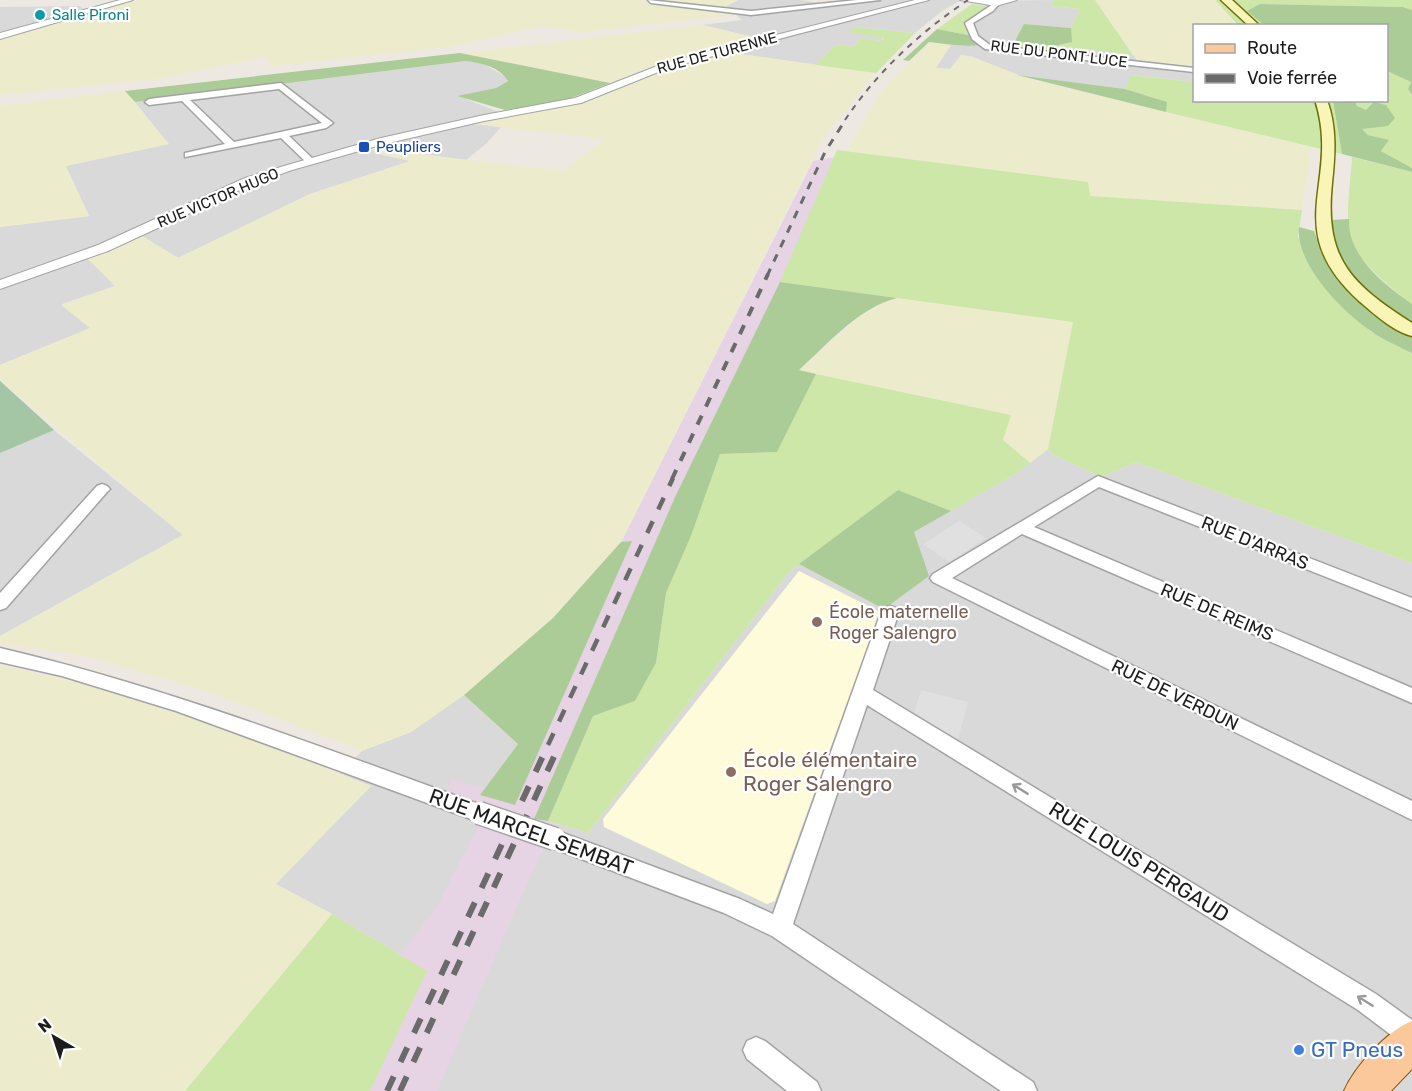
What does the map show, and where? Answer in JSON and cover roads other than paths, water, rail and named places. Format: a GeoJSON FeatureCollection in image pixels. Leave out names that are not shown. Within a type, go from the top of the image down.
{"type":"FeatureCollection","features":[{"type":"Feature","properties":{"kind":"main road"},"geometry":{"type":"LineString","coordinates":[[1226,0],[1253,24]]}},
{"type":"Feature","properties":{"kind":"main road"},"geometry":{"type":"LineString","coordinates":[[1321,102],[1329,135],[1323,223],[1327,248],[1341,272],[1361,293],[1412,331]]}},
{"type":"Feature","properties":{"kind":"main road"},"geometry":{"type":"LineString","coordinates":[[1369,1089],[1412,1040]]}},
{"type":"Feature","properties":{"kind":"street"},"geometry":{"type":"LineString","coordinates":[[0,36],[129,0]]}},
{"type":"Feature","properties":{"kind":"street"},"geometry":{"type":"LineString","coordinates":[[651,1],[755,13],[877,0]]}},
{"type":"Feature","properties":{"kind":"street","name":"RUE DE TURENNE"},"geometry":{"type":"LineString","coordinates":[[512,112],[581,99],[668,65],[925,0]]}},
{"type":"Feature","properties":{"kind":"street"},"geometry":{"type":"LineString","coordinates":[[964,0],[996,4],[1013,0]]}},
{"type":"Feature","properties":{"kind":"street","name":"RUE DU PONT LUCE"},"geometry":{"type":"LineString","coordinates":[[996,4],[995,7],[969,23],[973,35],[985,46],[1193,70]]}},
{"type":"Feature","properties":{"kind":"street"},"geometry":{"type":"LineString","coordinates":[[149,102],[283,86],[328,123],[323,126],[188,155]]}},
{"type":"Feature","properties":{"kind":"street"},"geometry":{"type":"LineString","coordinates":[[184,98],[232,146]]}},
{"type":"Feature","properties":{"kind":"street","name":"RUE VICTOR HUGO"},"geometry":{"type":"LineString","coordinates":[[0,285],[92,253],[249,182],[310,161],[381,141],[512,112]]}},
{"type":"Feature","properties":{"kind":"street"},"geometry":{"type":"LineString","coordinates":[[283,135],[310,161]]}},
{"type":"Feature","properties":{"kind":"street","name":"RUE D'ARRAS"},"geometry":{"type":"LineString","coordinates":[[1022,528],[1098,481],[1412,605]]}},
{"type":"Feature","properties":{"kind":"street"},"geometry":{"type":"LineString","coordinates":[[0,604],[102,489]]}},
{"type":"Feature","properties":{"kind":"street","name":"RUE DE VERDUN"},"geometry":{"type":"LineString","coordinates":[[1022,528],[939,578],[1412,811]]}},
{"type":"Feature","properties":{"kind":"street","name":"RUE DE REIMS"},"geometry":{"type":"LineString","coordinates":[[1022,528],[1412,696]]}},
{"type":"Feature","properties":{"kind":"street"},"geometry":{"type":"LineString","coordinates":[[780,928],[890,612]]}},
{"type":"Feature","properties":{"kind":"street","name":"RUE MARCEL SEMBAT"},"geometry":{"type":"LineString","coordinates":[[0,655],[102,680],[199,710],[732,906],[780,928],[1024,1091]]}},
{"type":"Feature","properties":{"kind":"street","name":"RUE LOUIS PERGAUD"},"geometry":{"type":"LineString","coordinates":[[863,693],[1367,1002],[1412,1035]]}},
{"type":"Feature","properties":{"kind":"street"},"geometry":{"type":"LineString","coordinates":[[756,1050],[808,1091]]}},
{"type":"Feature","properties":{"kind":"railway"},"geometry":{"type":"LineString","coordinates":[[845,120],[871,85],[900,54],[968,0]]}},
{"type":"Feature","properties":{"kind":"railway"},"geometry":{"type":"LineString","coordinates":[[767,276],[825,152],[846,119]]}},
{"type":"Feature","properties":{"kind":"railway"},"geometry":{"type":"LineString","coordinates":[[672,479],[768,274]]}},
{"type":"Feature","properties":{"kind":"railway"},"geometry":{"type":"LineString","coordinates":[[548,745],[673,478]]}},
{"type":"Feature","properties":{"kind":"railway"},"geometry":{"type":"LineString","coordinates":[[387,1091],[549,743]]}},
{"type":"Feature","properties":{"kind":"railway"},"geometry":{"type":"LineString","coordinates":[[400,1091],[558,748]]}},
{"type":"Feature","properties":{"kind":"place","name":"Salle Pironi"},"geometry":{"type":"Point","coordinates":[40,15]}},
{"type":"Feature","properties":{"kind":"place","name":"Peupliers"},"geometry":{"type":"Point","coordinates":[364,147]}},
{"type":"Feature","properties":{"kind":"place","name":"École maternelle Roger Salengro"},"geometry":{"type":"Point","coordinates":[817,622]}},
{"type":"Feature","properties":{"kind":"place","name":"École élémentaire Roger Salengro"},"geometry":{"type":"Point","coordinates":[731,772]}},
{"type":"Feature","properties":{"kind":"place","name":"GT Pneus"},"geometry":{"type":"Point","coordinates":[1299,1050]}}]}
